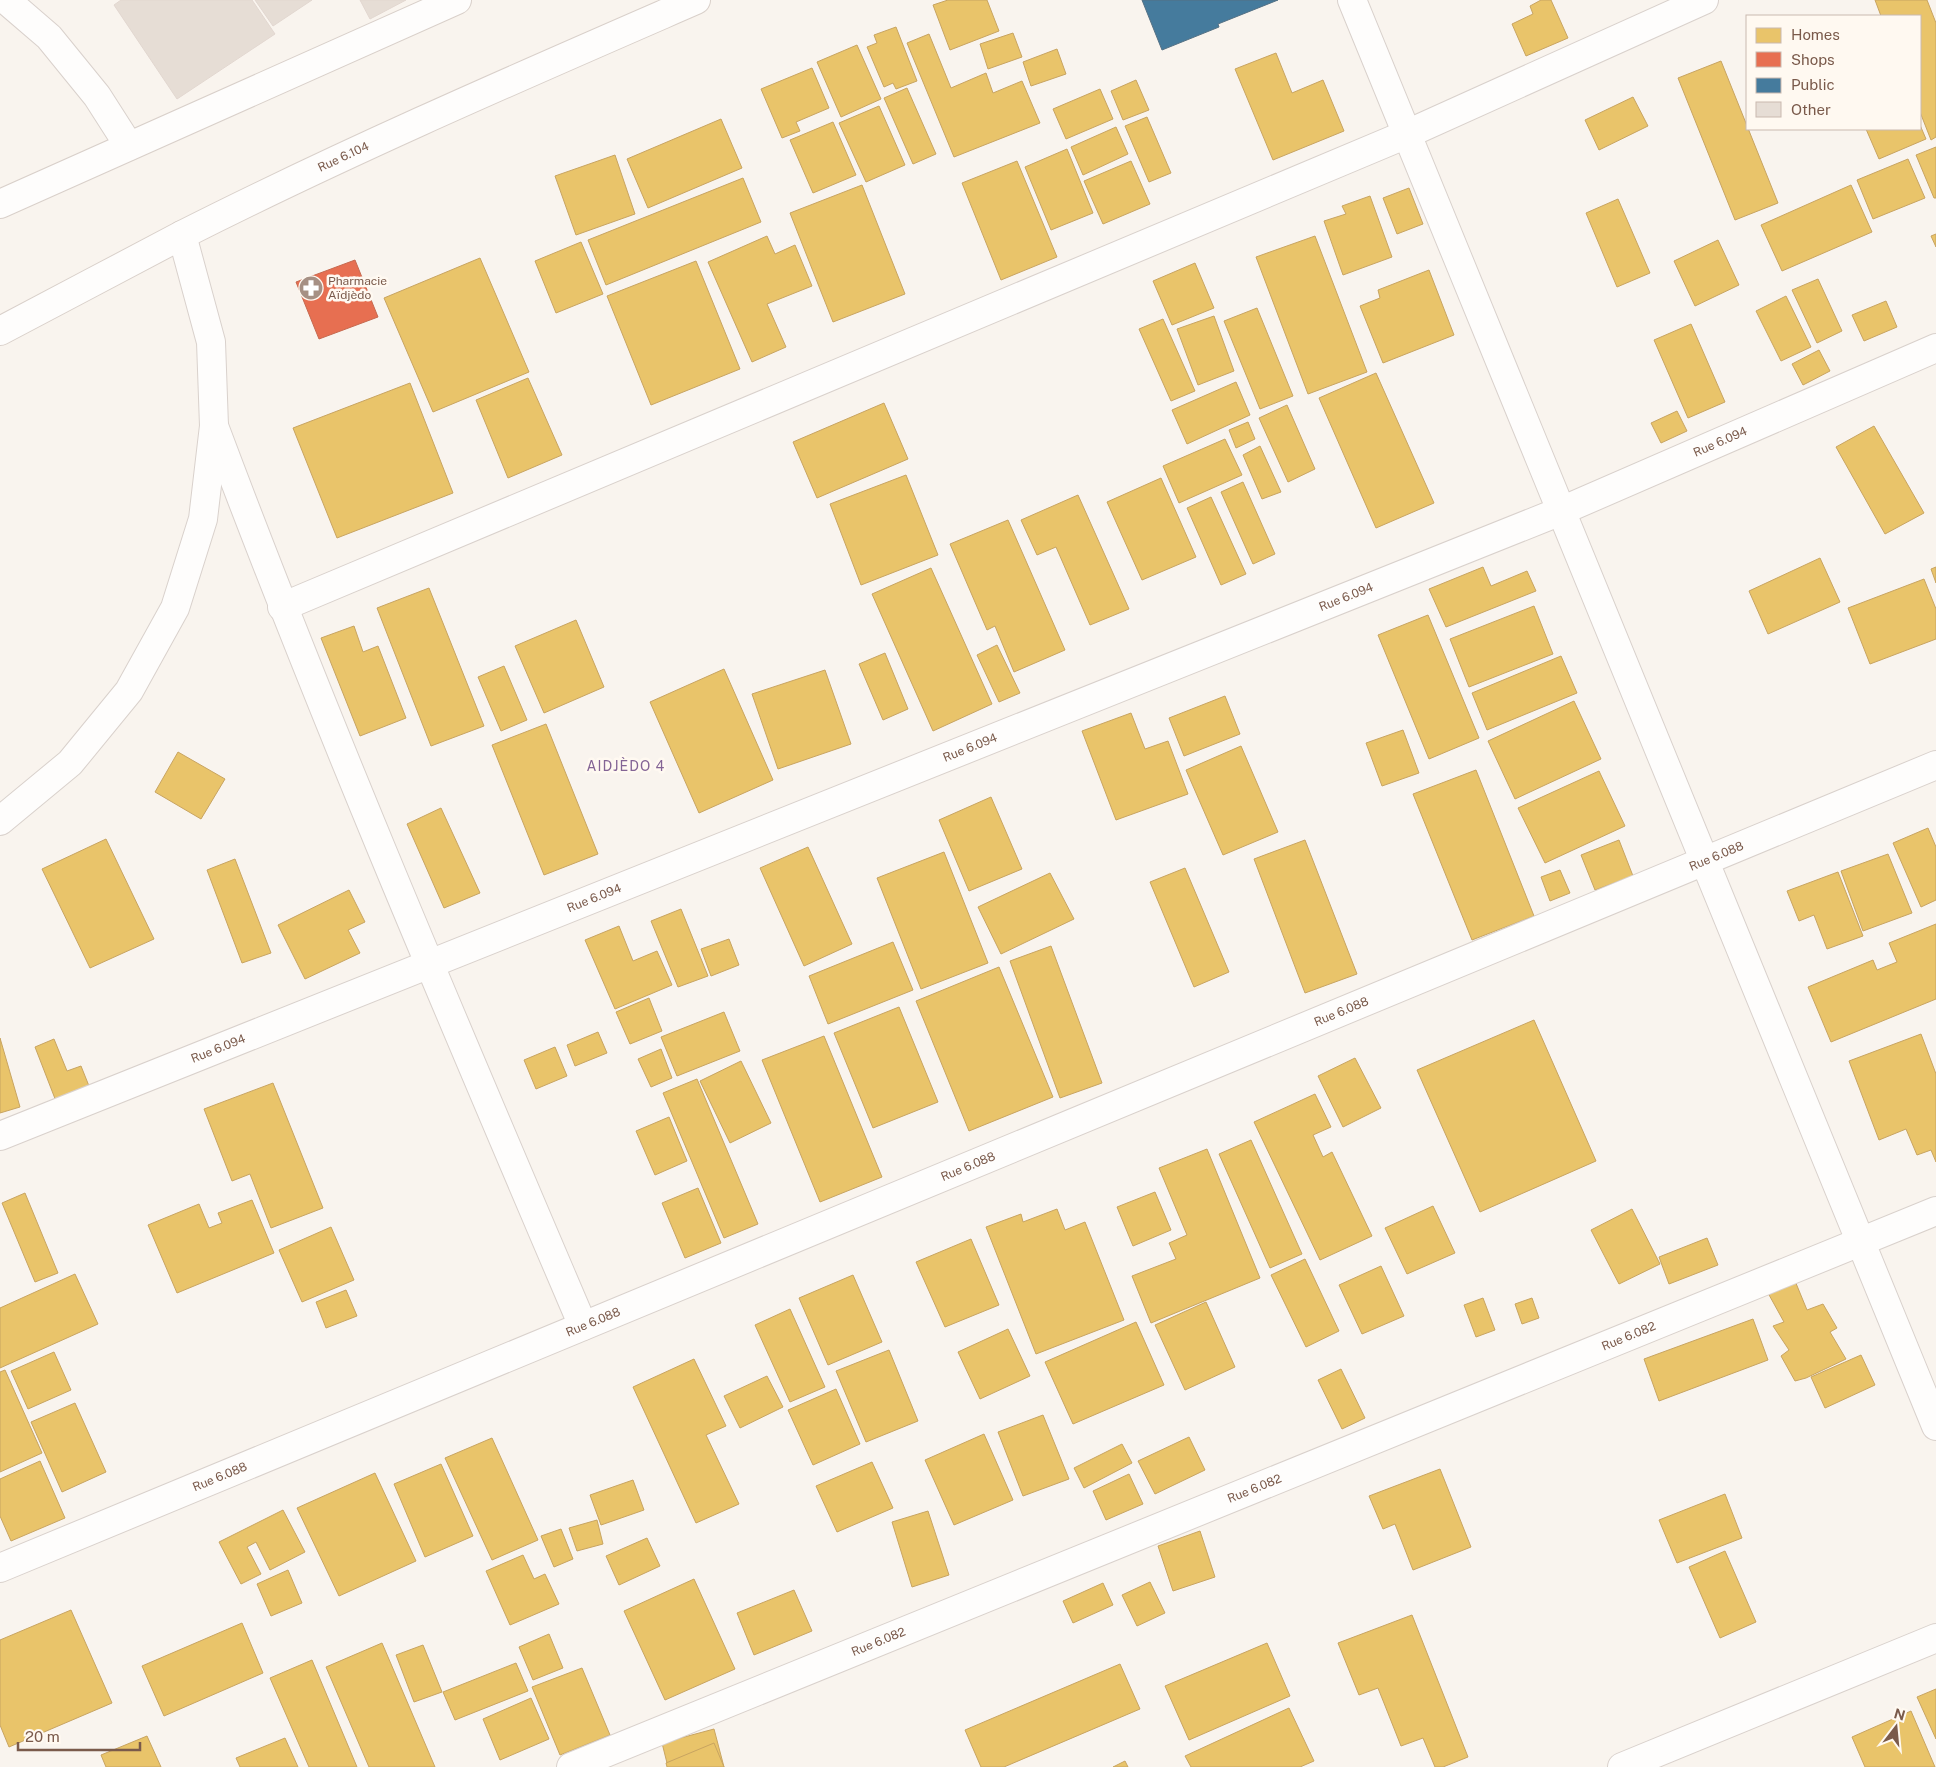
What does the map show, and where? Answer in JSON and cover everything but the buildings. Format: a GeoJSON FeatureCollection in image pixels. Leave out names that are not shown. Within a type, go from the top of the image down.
{"type":"FeatureCollection","features":[{"type":"Feature","properties":{"kind":"street"},"geometry":{"type":"LineString","coordinates":[[6,0],[49,37],[97,96],[129,146]]}},
{"type":"Feature","properties":{"kind":"street"},"geometry":{"type":"LineString","coordinates":[[0,204],[457,0]]}},
{"type":"Feature","properties":{"kind":"street","name":"Rue 6.104"},"geometry":{"type":"LineString","coordinates":[[0,332],[182,236],[483,93],[696,0]]}},
{"type":"Feature","properties":{"kind":"street"},"geometry":{"type":"LineString","coordinates":[[1352,0],[1936,1426]]}},
{"type":"Feature","properties":{"kind":"street"},"geometry":{"type":"LineString","coordinates":[[282,607],[1407,134],[1704,0]]}},
{"type":"Feature","properties":{"kind":"street"},"geometry":{"type":"LineString","coordinates":[[0,820],[70,763],[129,691],[175,608],[203,519],[214,426],[211,342],[182,236]]}},
{"type":"Feature","properties":{"kind":"street","name":"Rue 6.094"},"geometry":{"type":"LineString","coordinates":[[0,1136],[429,966],[1561,511],[1936,348]]}},
{"type":"Feature","properties":{"kind":"street"},"geometry":{"type":"LineString","coordinates":[[214,426],[282,607],[429,966],[583,1326]]}},
{"type":"Feature","properties":{"kind":"street","name":"Rue 6.088"},"geometry":{"type":"LineString","coordinates":[[0,1568],[1936,766]]}},
{"type":"Feature","properties":{"kind":"street","name":"Rue 6.082"},"geometry":{"type":"LineString","coordinates":[[571,1767],[1936,1210]]}},
{"type":"Feature","properties":{"kind":"street"},"geometry":{"type":"LineString","coordinates":[[1622,1767],[1936,1638]]}},
{"type":"Feature","properties":{"kind":"place","name":"Pharmacie Aïdjèdo"},"geometry":{"type":"Point","coordinates":[311,288]}},
{"type":"Feature","properties":{"kind":"district","name":"AIDJÈDO 4"},"geometry":{"type":"Point","coordinates":[626,766]}}]}
